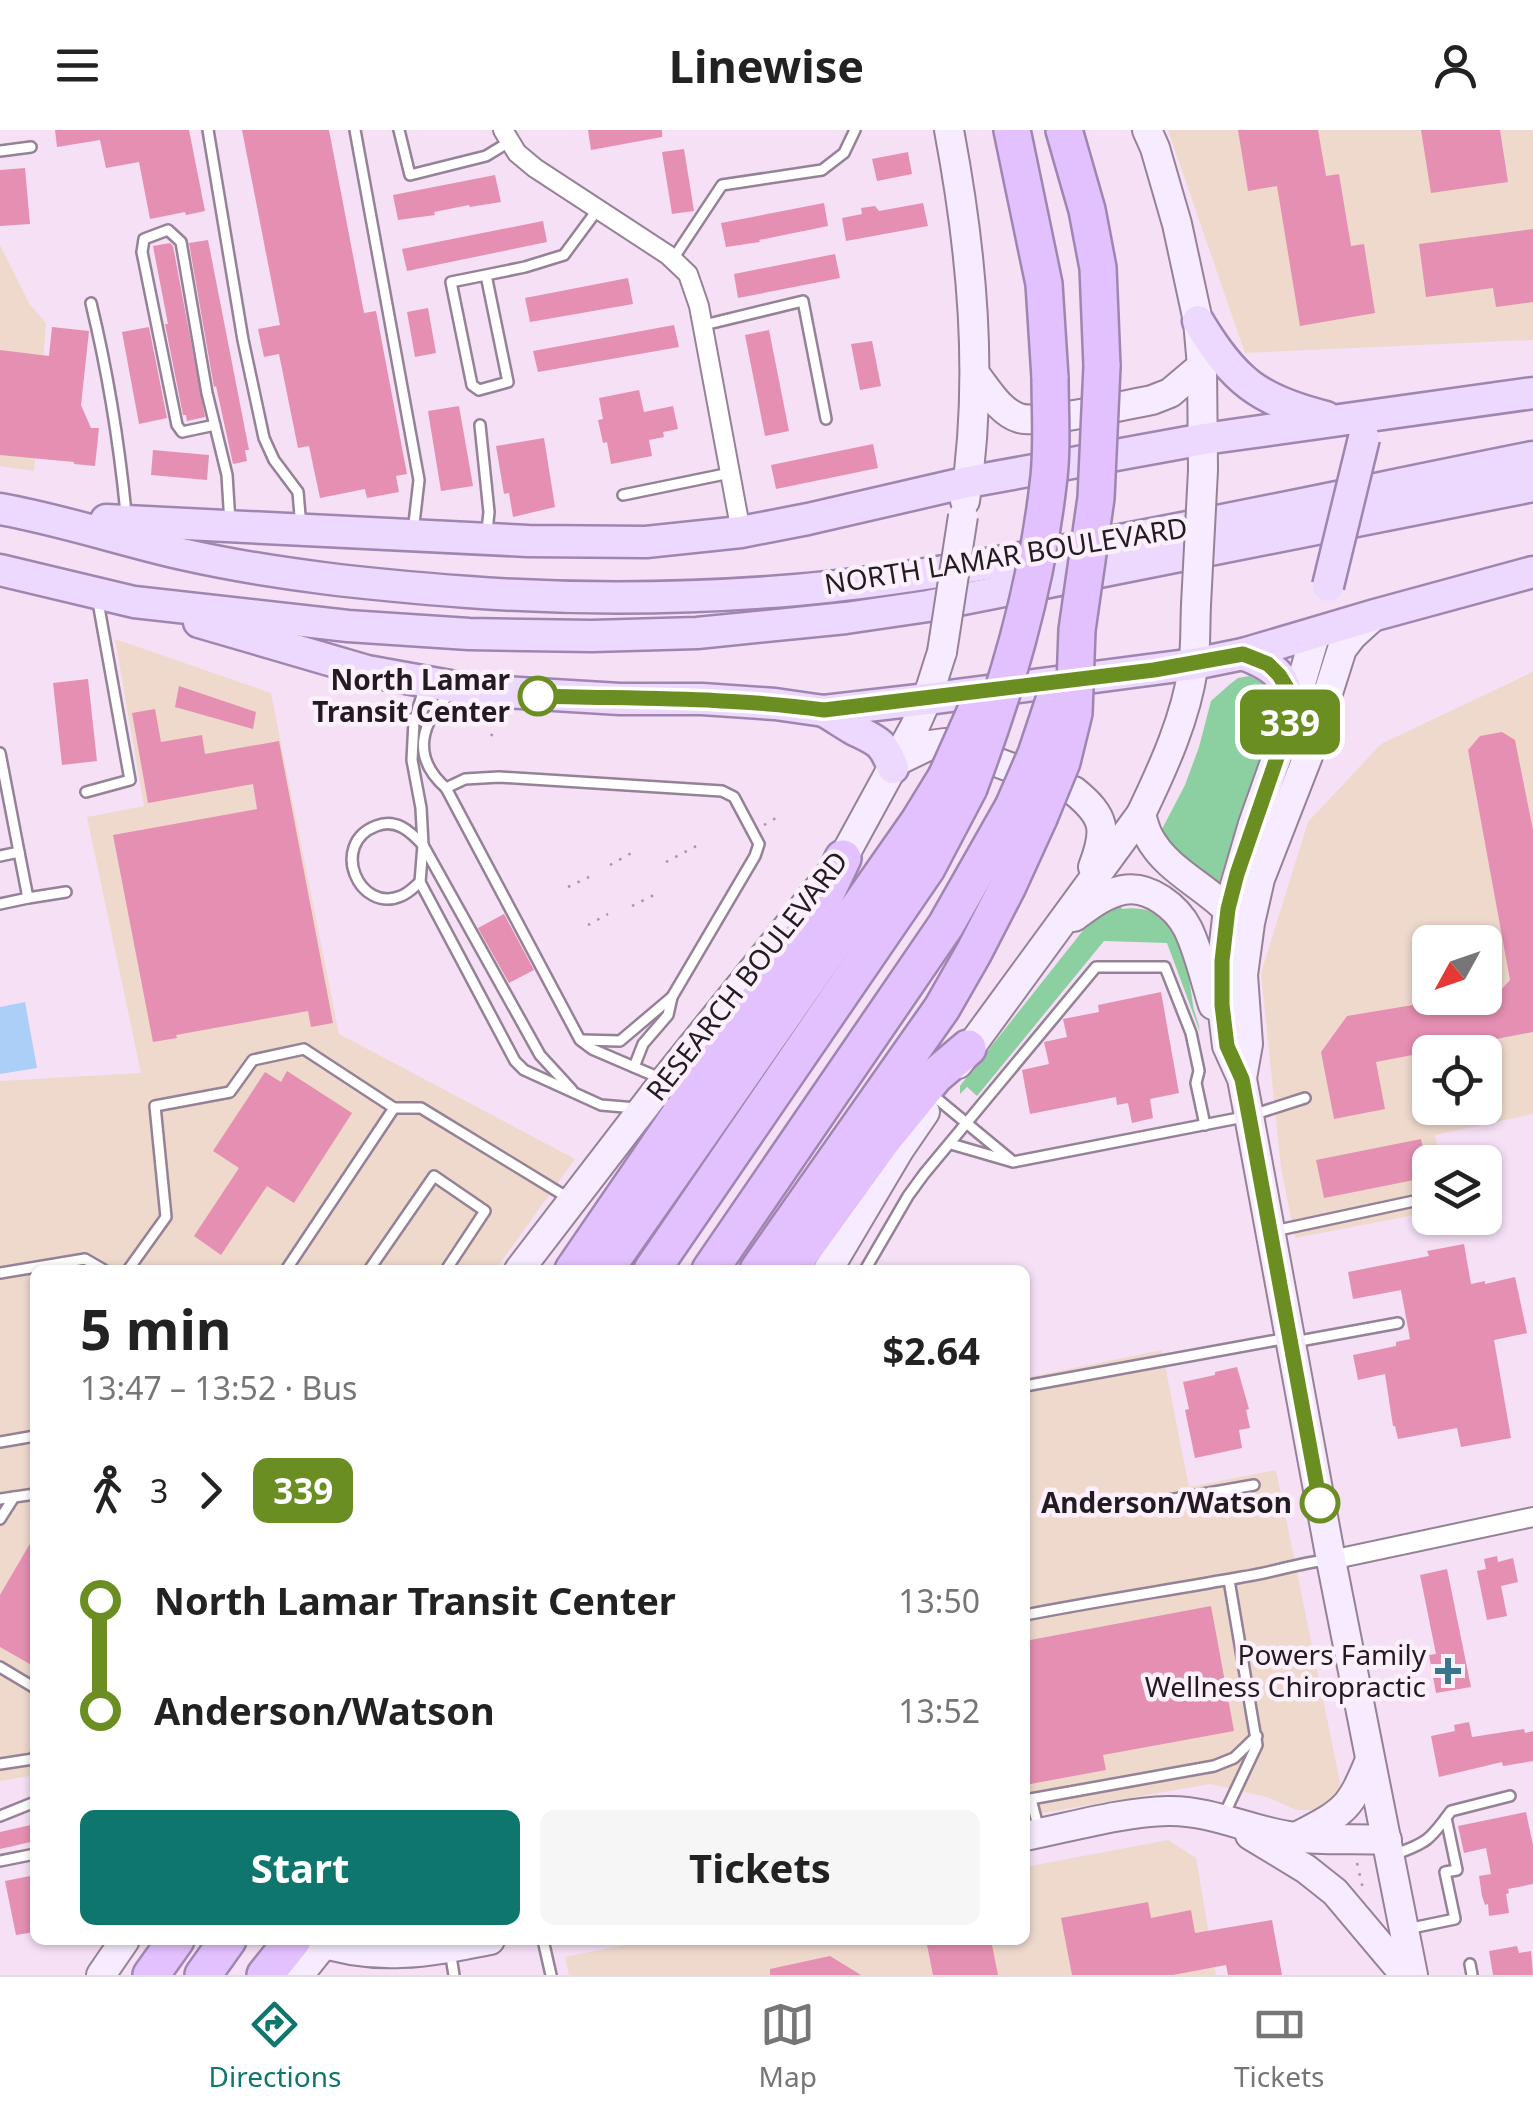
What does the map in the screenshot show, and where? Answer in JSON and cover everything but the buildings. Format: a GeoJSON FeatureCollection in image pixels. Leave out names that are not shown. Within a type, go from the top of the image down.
{"type":"FeatureCollection","features":[{"type":"Feature","properties":{"kind":"highway"},"geometry":{"type":"LineString","coordinates":[[655,1265],[926,868],[958,782],[976,709],[1026,616],[1049,483],[1050,378],[1044,284],[1012,130]]}},
{"type":"Feature","properties":{"kind":"highway"},"geometry":{"type":"LineString","coordinates":[[762,1265],[942,1008],[1008,886],[1036,754],[1078,630],[1096,498],[1102,366],[1098,268],[1087,210],[1064,130]]}},
{"type":"Feature","properties":{"kind":"highway"},"geometry":{"type":"LineString","coordinates":[[587,1265],[920,821],[958,782]]}},
{"type":"Feature","properties":{"kind":"highway"},"geometry":{"type":"LineString","coordinates":[[713,1265],[1026,812]]}},
{"type":"Feature","properties":{"kind":"highway"},"geometry":{"type":"LineString","coordinates":[[587,1265],[815,917],[842,858]]}},
{"type":"Feature","properties":{"kind":"highway"},"geometry":{"type":"LineString","coordinates":[[793,1265],[924,1089],[968,1048]]}},
{"type":"Feature","properties":{"kind":"highway"},"geometry":{"type":"LineString","coordinates":[[150,1975],[162,1945]]}},
{"type":"Feature","properties":{"kind":"highway"},"geometry":{"type":"LineString","coordinates":[[150,1975],[172,1945]]}},
{"type":"Feature","properties":{"kind":"highway"},"geometry":{"type":"LineString","coordinates":[[203,1975],[224,1945]]}},
{"type":"Feature","properties":{"kind":"highway"},"geometry":{"type":"LineString","coordinates":[[265,1975],[308,1945]]}},
{"type":"Feature","properties":{"kind":"main road","name":"RESEARCH BOULEVARD"},"geometry":{"type":"LineString","coordinates":[[523,1265],[842,858],[927,700],[942,652],[968,482],[974,374],[970,268],[950,130]]}},
{"type":"Feature","properties":{"kind":"main road"},"geometry":{"type":"LineString","coordinates":[[831,1265],[899,1150],[968,1048],[1141,814],[1182,716],[1194,664],[1204,439],[1202,366],[1198,321],[1177,224],[1148,130]]}},
{"type":"Feature","properties":{"kind":"main road"},"geometry":{"type":"LineString","coordinates":[[1198,321],[1236,373],[1260,394],[1290,408],[1338,420],[1371,426],[1533,394]]}},
{"type":"Feature","properties":{"kind":"main road"},"geometry":{"type":"LineString","coordinates":[[974,374],[1002,407],[1017,418],[1037,420],[1152,400],[1170,393],[1202,366]]}},
{"type":"Feature","properties":{"kind":"main road"},"geometry":{"type":"LineString","coordinates":[[48,518],[486,539],[646,542],[741,532],[968,482],[1204,439],[1338,420]]}},
{"type":"Feature","properties":{"kind":"main road"},"geometry":{"type":"LineString","coordinates":[[1227,1046],[1222,961],[1228,909],[1292,714],[1371,426]]}},
{"type":"Feature","properties":{"kind":"main road","name":"NORTH LAMAR BOULEVARD"},"geometry":{"type":"LineString","coordinates":[[0,509],[181,554],[355,581],[533,595],[697,595],[795,590],[928,574],[1132,538],[1533,457]]}},
{"type":"Feature","properties":{"kind":"main road","name":"NORTH LAMAR BOULEVARD"},"geometry":{"type":"LineString","coordinates":[[0,570],[134,602],[348,626],[469,634],[592,636],[745,629],[928,606],[1533,486]]}},
{"type":"Feature","properties":{"kind":"main road"},"geometry":{"type":"LineString","coordinates":[[134,602],[328,660],[457,688],[555,696],[702,699],[824,710],[1194,664],[1243,654],[1533,572]]}},
{"type":"Feature","properties":{"kind":"main road"},"geometry":{"type":"LineString","coordinates":[[1328,586],[1337,604],[1351,616],[1376,615]]}},
{"type":"Feature","properties":{"kind":"main road"},"geometry":{"type":"LineString","coordinates":[[1242,1079],[1248,1044],[1246,950],[1260,879],[1308,756],[1342,649],[1376,615]]}},
{"type":"Feature","properties":{"kind":"main road"},"geometry":{"type":"LineString","coordinates":[[1243,654],[1268,664],[1279,675],[1287,688],[1292,714]]}},
{"type":"Feature","properties":{"kind":"main road"},"geometry":{"type":"LineString","coordinates":[[824,710],[876,739],[895,764],[930,745],[946,743],[1074,791],[1098,819],[1103,840],[1084,892]]}},
{"type":"Feature","properties":{"kind":"main road"},"geometry":{"type":"LineString","coordinates":[[1141,814],[1148,837],[1167,860],[1228,909],[1239,924],[1246,950]]}},
{"type":"Feature","properties":{"kind":"main road"},"geometry":{"type":"LineString","coordinates":[[1054,934],[1101,898],[1126,889],[1151,894],[1170,905],[1187,928],[1242,1079],[1413,1975]]}},
{"type":"Feature","properties":{"kind":"main road"},"geometry":{"type":"LineString","coordinates":[[1296,1837],[1341,1812],[1358,1790],[1370,1758]]}},
{"type":"Feature","properties":{"kind":"main road"},"geometry":{"type":"LineString","coordinates":[[1032,1835],[1170,1811],[1204,1813],[1296,1837],[1388,1848]]}},
{"type":"Feature","properties":{"kind":"main road"},"geometry":{"type":"LineString","coordinates":[[1227,1821],[1324,1883],[1405,1975]]}},
{"type":"Feature","properties":{"kind":"main road"},"geometry":{"type":"LineString","coordinates":[[101,1975],[122,1945]]}},
{"type":"Feature","properties":{"kind":"main road"},"geometry":{"type":"LineString","coordinates":[[299,1975],[312,1945]]}},
{"type":"Feature","properties":{"kind":"main road"},"geometry":{"type":"LineString","coordinates":[[331,1945],[368,1954],[452,1962],[481,1945]]}},
{"type":"Feature","properties":{"kind":"street"},"geometry":{"type":"LineString","coordinates":[[506,136],[517,154],[688,274],[699,306],[741,532]]}},
{"type":"Feature","properties":{"kind":"street"},"geometry":{"type":"LineString","coordinates":[[1331,1560],[1533,1517]]}},
{"type":"Feature","properties":{"kind":"lane"},"geometry":{"type":"LineString","coordinates":[[208,130],[243,340],[264,438],[274,460],[298,492],[301,529]]}},
{"type":"Feature","properties":{"kind":"lane"},"geometry":{"type":"LineString","coordinates":[[355,130],[420,480],[413,535]]}},
{"type":"Feature","properties":{"kind":"lane"},"geometry":{"type":"LineString","coordinates":[[399,130],[410,176],[486,156],[506,136]]}},
{"type":"Feature","properties":{"kind":"lane"},"geometry":{"type":"LineString","coordinates":[[673,260],[722,185],[822,170],[844,153],[855,130]]}},
{"type":"Feature","properties":{"kind":"lane"},"geometry":{"type":"LineString","coordinates":[[0,151],[31,147]]}},
{"type":"Feature","properties":{"kind":"lane"},"geometry":{"type":"LineString","coordinates":[[486,275],[508,382],[479,390],[472,385],[452,282],[564,255],[598,209]]}},
{"type":"Feature","properties":{"kind":"lane"},"geometry":{"type":"LineString","coordinates":[[215,425],[182,432],[177,424],[142,252],[144,239],[168,230],[182,242],[207,393],[215,425],[227,475],[230,526]]}},
{"type":"Feature","properties":{"kind":"lane"},"geometry":{"type":"LineString","coordinates":[[702,326],[804,301],[826,419]]}},
{"type":"Feature","properties":{"kind":"lane"},"geometry":{"type":"LineString","coordinates":[[91,303],[115,416],[126,521]]}},
{"type":"Feature","properties":{"kind":"lane"},"geometry":{"type":"LineString","coordinates":[[480,425],[489,512],[486,539]]}},
{"type":"Feature","properties":{"kind":"lane"},"geometry":{"type":"LineString","coordinates":[[622,494],[730,474]]}},
{"type":"Feature","properties":{"kind":"lane"},"geometry":{"type":"LineString","coordinates":[[86,792],[130,780],[97,594]]}},
{"type":"Feature","properties":{"kind":"lane"},"geometry":{"type":"LineString","coordinates":[[426,683],[414,722],[412,760],[421,808],[420,882],[515,1062],[524,1070],[601,1105],[643,1109]]}},
{"type":"Feature","properties":{"kind":"lane"},"geometry":{"type":"LineString","coordinates":[[457,688],[432,714],[422,745],[434,778],[446,788],[580,1040],[665,1080]]}},
{"type":"Feature","properties":{"kind":"lane"},"geometry":{"type":"LineString","coordinates":[[0,753],[28,898]]}},
{"type":"Feature","properties":{"kind":"lane"},"geometry":{"type":"LineString","coordinates":[[446,788],[465,779],[499,778],[722,790],[734,796],[759,844],[755,856],[672,997],[668,1015],[643,1044],[634,1067]]}},
{"type":"Feature","properties":{"kind":"lane"},"geometry":{"type":"LineString","coordinates":[[420,882],[406,895],[396,898],[368,893],[352,869],[352,853],[358,840],[382,823],[396,824],[423,844],[540,1055],[574,1092]]}},
{"type":"Feature","properties":{"kind":"lane"},"geometry":{"type":"LineString","coordinates":[[0,856],[19,852]]}},
{"type":"Feature","properties":{"kind":"lane"},"geometry":{"type":"LineString","coordinates":[[0,904],[66,892]]}},
{"type":"Feature","properties":{"kind":"lane"},"geometry":{"type":"LineString","coordinates":[[868,1265],[908,1196],[1096,967],[1165,967],[1191,1033],[1205,1124]]}},
{"type":"Feature","properties":{"kind":"lane"},"geometry":{"type":"LineString","coordinates":[[580,1040],[620,1041],[672,997]]}},
{"type":"Feature","properties":{"kind":"lane"},"geometry":{"type":"LineString","coordinates":[[132,1265],[166,1217],[155,1106],[230,1092],[254,1060],[304,1049],[394,1108],[421,1108],[572,1200]]}},
{"type":"Feature","properties":{"kind":"lane"},"geometry":{"type":"LineString","coordinates":[[935,1097],[1013,1162]]}},
{"type":"Feature","properties":{"kind":"lane"},"geometry":{"type":"LineString","coordinates":[[951,1144],[1013,1162],[1249,1116],[1305,1098]]}},
{"type":"Feature","properties":{"kind":"lane"},"geometry":{"type":"LineString","coordinates":[[289,1265],[394,1108]]}},
{"type":"Feature","properties":{"kind":"lane"},"geometry":{"type":"LineString","coordinates":[[373,1265],[434,1176],[486,1211],[449,1265]]}},
{"type":"Feature","properties":{"kind":"lane"},"geometry":{"type":"LineString","coordinates":[[1270,1231],[1412,1202]]}},
{"type":"Feature","properties":{"kind":"lane"},"geometry":{"type":"LineString","coordinates":[[52,1265],[85,1260],[94,1265]]}},
{"type":"Feature","properties":{"kind":"lane"},"geometry":{"type":"LineString","coordinates":[[0,1273],[30,1268]]}},
{"type":"Feature","properties":{"kind":"lane"},"geometry":{"type":"LineString","coordinates":[[1030,1385],[1398,1323]]}},
{"type":"Feature","properties":{"kind":"lane"},"geometry":{"type":"LineString","coordinates":[[0,1442],[30,1437]]}},
{"type":"Feature","properties":{"kind":"lane"},"geometry":{"type":"LineString","coordinates":[[1169,1500],[1254,1485]]}},
{"type":"Feature","properties":{"kind":"lane"},"geometry":{"type":"LineString","coordinates":[[0,1499],[30,1495]]}},
{"type":"Feature","properties":{"kind":"lane"},"geometry":{"type":"LineString","coordinates":[[0,1519],[14,1497]]}},
{"type":"Feature","properties":{"kind":"lane"},"geometry":{"type":"LineString","coordinates":[[1030,1614],[1331,1560]]}},
{"type":"Feature","properties":{"kind":"lane"},"geometry":{"type":"LineString","coordinates":[[1227,1821],[1257,1746],[1229,1580]]}},
{"type":"Feature","properties":{"kind":"lane"},"geometry":{"type":"LineString","coordinates":[[0,1667],[30,1685]]}},
{"type":"Feature","properties":{"kind":"lane"},"geometry":{"type":"LineString","coordinates":[[1030,1800],[1214,1766],[1234,1758],[1257,1736]]}},
{"type":"Feature","properties":{"kind":"lane"},"geometry":{"type":"LineString","coordinates":[[0,1764],[30,1759]]}},
{"type":"Feature","properties":{"kind":"lane"},"geometry":{"type":"LineString","coordinates":[[1388,1848],[1420,1845],[1433,1836],[1451,1810],[1510,1796]]}},
{"type":"Feature","properties":{"kind":"lane"},"geometry":{"type":"LineString","coordinates":[[0,1816],[30,1804]]}},
{"type":"Feature","properties":{"kind":"lane"},"geometry":{"type":"LineString","coordinates":[[1404,1929],[1455,1919],[1445,1872],[1457,1870],[1446,1818]]}},
{"type":"Feature","properties":{"kind":"lane"},"geometry":{"type":"LineString","coordinates":[[0,1861],[30,1855]]}},
{"type":"Feature","properties":{"kind":"lane"},"geometry":{"type":"LineString","coordinates":[[544,1945],[552,1975]]}},
{"type":"Feature","properties":{"kind":"path"},"geometry":{"type":"LineString","coordinates":[[666,862],[702,843]]}},
{"type":"Feature","properties":{"kind":"path"},"geometry":{"type":"LineString","coordinates":[[610,864],[635,851]]}},
{"type":"Feature","properties":{"kind":"path"},"geometry":{"type":"LineString","coordinates":[[568,887],[589,876]]}},
{"type":"Feature","properties":{"kind":"path"},"geometry":{"type":"LineString","coordinates":[[632,906],[658,893]]}},
{"type":"Feature","properties":{"kind":"path"},"geometry":{"type":"LineString","coordinates":[[588,925],[608,914]]}},
{"type":"Feature","properties":{"kind":"shaded area"},"geometry":{"type":"Polygon","coordinates":[[[1168,130],[1533,130],[1533,340],[1245,353],[1168,130]]]}},
{"type":"Feature","properties":{"kind":"shaded area"},"geometry":{"type":"Polygon","coordinates":[[[0,245],[30,305],[46,323],[34,471],[0,466],[0,245]]]}},
{"type":"Feature","properties":{"kind":"shaded area"},"geometry":{"type":"Polygon","coordinates":[[[115,639],[271,693],[339,1034],[575,1159],[499,1265],[30,1265],[30,1776],[0,1781],[0,1081],[141,1073],[87,817],[144,806],[115,639]]]}},
{"type":"Feature","properties":{"kind":"shaded area"},"geometry":{"type":"Polygon","coordinates":[[[1533,672],[1533,1114],[1502,1121],[1502,1035],[1412,1035],[1412,1125],[1482,1125],[1435,1135],[1437,1145],[1412,1145],[1412,1215],[1295,1238],[1281,1168],[1261,973],[1308,822],[1381,744],[1533,672]]]}},
{"type":"Feature","properties":{"kind":"shaded area"},"geometry":{"type":"Polygon","coordinates":[[[1162,1350],[1189,1487],[1276,1470],[1341,1787],[1331,1803],[1318,1810],[1296,1810],[1267,1797],[1210,1784],[1030,1815],[1030,1377],[1162,1350]]]}},
{"type":"Feature","properties":{"kind":"shaded area"},"geometry":{"type":"Polygon","coordinates":[[[1168,1840],[1196,1858],[1216,1975],[569,1975],[565,1957],[625,1945],[1030,1945],[1030,1866],[1168,1840]]]}},
{"type":"Feature","properties":{"kind":"green space"},"geometry":{"type":"Polygon","coordinates":[[[1249,676],[1266,684],[1282,707],[1217,889],[1174,858],[1161,831],[1185,785],[1211,701],[1238,678],[1249,676]]]}},
{"type":"Feature","properties":{"kind":"green space"},"geometry":{"type":"Polygon","coordinates":[[[1120,904],[1122,909],[1142,909],[1158,915],[1170,926],[1184,957],[1200,1032],[1167,943],[1104,941],[977,1096],[967,1087],[960,1094],[963,1082],[1092,919],[1120,904]]]}},
{"type":"Feature","properties":{"kind":"water"},"geometry":{"type":"Polygon","coordinates":[[[25,1002],[37,1068],[0,1074],[0,1007],[25,1002]]]}},
{"type":"Feature","properties":{"kind":"bus line","name":"339"},"geometry":{"type":"LineString","coordinates":[[538,696],[702,699],[824,710],[1154,670],[1243,654],[1268,664],[1279,675],[1287,688],[1292,714],[1228,909],[1222,1005],[1227,1046],[1242,1079],[1320,1503]]}},
{"type":"Feature","properties":{"kind":"place","name":"North Lamar Transit Center"},"geometry":{"type":"Point","coordinates":[538,696]}},
{"type":"Feature","properties":{"kind":"place","name":"Anderson/Watson"},"geometry":{"type":"Point","coordinates":[1320,1503]}},
{"type":"Feature","properties":{"kind":"place","name":"Powers Family Wellness Chiropractic"},"geometry":{"type":"Point","coordinates":[1448,1671]}}]}
